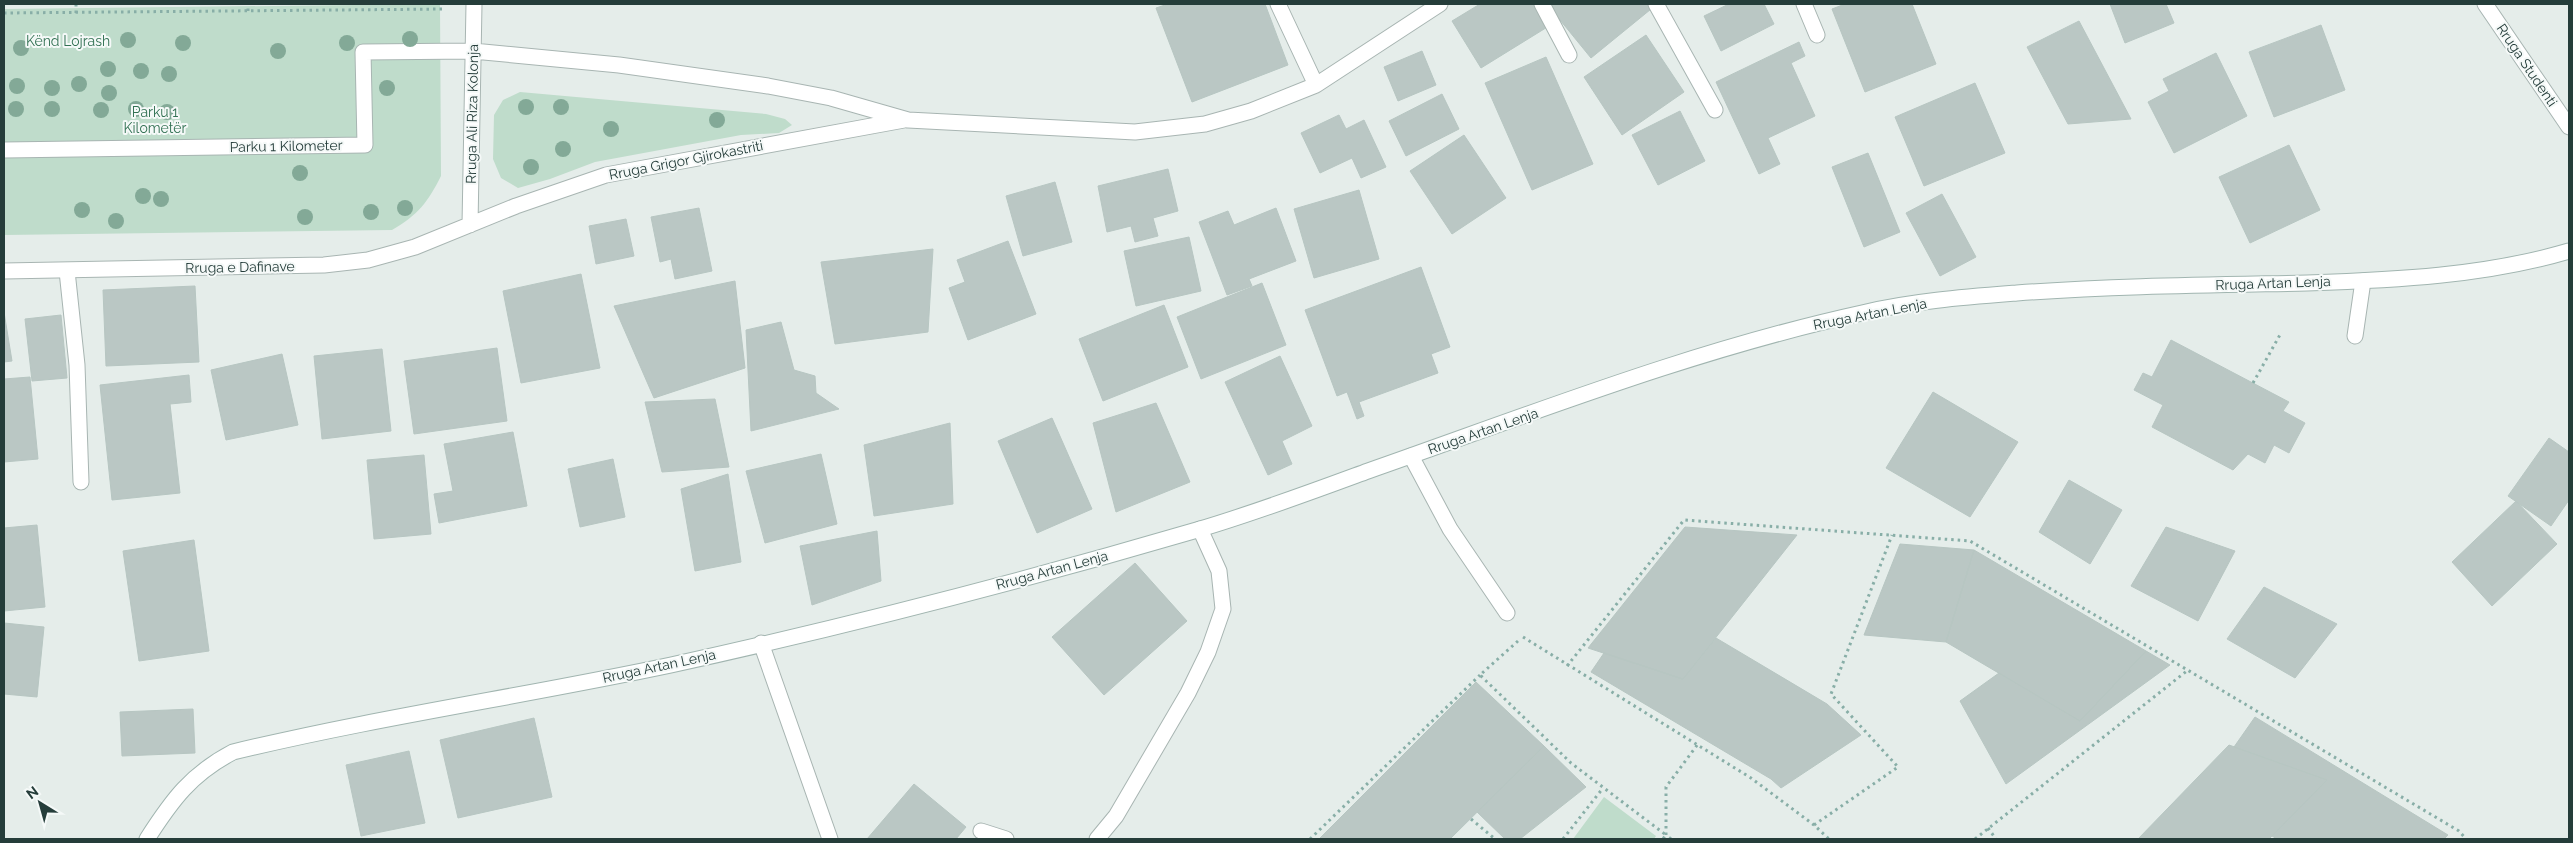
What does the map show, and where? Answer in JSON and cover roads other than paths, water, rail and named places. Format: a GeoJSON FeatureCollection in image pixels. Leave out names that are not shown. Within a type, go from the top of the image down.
{"type":"FeatureCollection","features":[{"type":"Feature","properties":{"kind":"street"},"geometry":{"type":"LineString","coordinates":[[1278,4],[1316,85]]}},
{"type":"Feature","properties":{"kind":"street","name":"Rruga Grigor Gjirokastriti"},"geometry":{"type":"LineString","coordinates":[[473,51],[619,64],[768,86],[831,98],[908,120],[1135,132],[1205,124],[1251,111],[1316,85],[1440,4]]}},
{"type":"Feature","properties":{"kind":"street"},"geometry":{"type":"LineString","coordinates":[[1542,4],[1569,55]]}},
{"type":"Feature","properties":{"kind":"street"},"geometry":{"type":"LineString","coordinates":[[1656,4],[1715,110]]}},
{"type":"Feature","properties":{"kind":"street"},"geometry":{"type":"LineString","coordinates":[[1804,4],[1817,35]]}},
{"type":"Feature","properties":{"kind":"street","name":"Rruga Studenti"},"geometry":{"type":"LineString","coordinates":[[2485,4],[2569,127]]}},
{"type":"Feature","properties":{"kind":"street","name":"Rruga Ali Riza Kolonja"},"geometry":{"type":"LineString","coordinates":[[470,225],[474,6]]}},
{"type":"Feature","properties":{"kind":"street","name":"Parku 1 Kilometer"},"geometry":{"type":"LineString","coordinates":[[4,150],[365,145],[363,52],[473,51]]}},
{"type":"Feature","properties":{"kind":"street","name":"Rruga Grigor Gjirokastriti"},"geometry":{"type":"LineString","coordinates":[[470,225],[606,175],[908,120]]}},
{"type":"Feature","properties":{"kind":"street","name":"Rruga e Dafinave"},"geometry":{"type":"LineString","coordinates":[[4,271],[324,265],[368,260],[415,247],[470,225]]}},
{"type":"Feature","properties":{"kind":"street","name":"Rruga Artan Lenja"},"geometry":{"type":"LineString","coordinates":[[147,839],[171,803],[188,783],[209,764],[233,752],[671,665],[894,612],[1200,529],[1684,360],[1788,330],[1869,311],[1968,297],[2058,290],[2363,281],[2482,272],[2527,264],[2569,251]]}},
{"type":"Feature","properties":{"kind":"street"},"geometry":{"type":"LineString","coordinates":[[67,271],[77,365],[81,482]]}},
{"type":"Feature","properties":{"kind":"street"},"geometry":{"type":"LineString","coordinates":[[2355,336],[2363,281]]}},
{"type":"Feature","properties":{"kind":"street"},"geometry":{"type":"LineString","coordinates":[[1411,456],[1450,529],[1507,613]]}},
{"type":"Feature","properties":{"kind":"street"},"geometry":{"type":"LineString","coordinates":[[1097,839],[1116,816],[1188,693],[1208,652],[1223,609],[1219,571],[1200,529]]}},
{"type":"Feature","properties":{"kind":"street"},"geometry":{"type":"LineString","coordinates":[[761,643],[830,839]]}},
{"type":"Feature","properties":{"kind":"street"},"geometry":{"type":"LineString","coordinates":[[981,831],[1006,839]]}},
{"type":"Feature","properties":{"kind":"park label","name":"Kënd Lojrash"},"geometry":{"type":"Point","coordinates":[68,41]}},
{"type":"Feature","properties":{"kind":"park label","name":"Parku 1 Kilometër"},"geometry":{"type":"Point","coordinates":[155,120]}}]}
